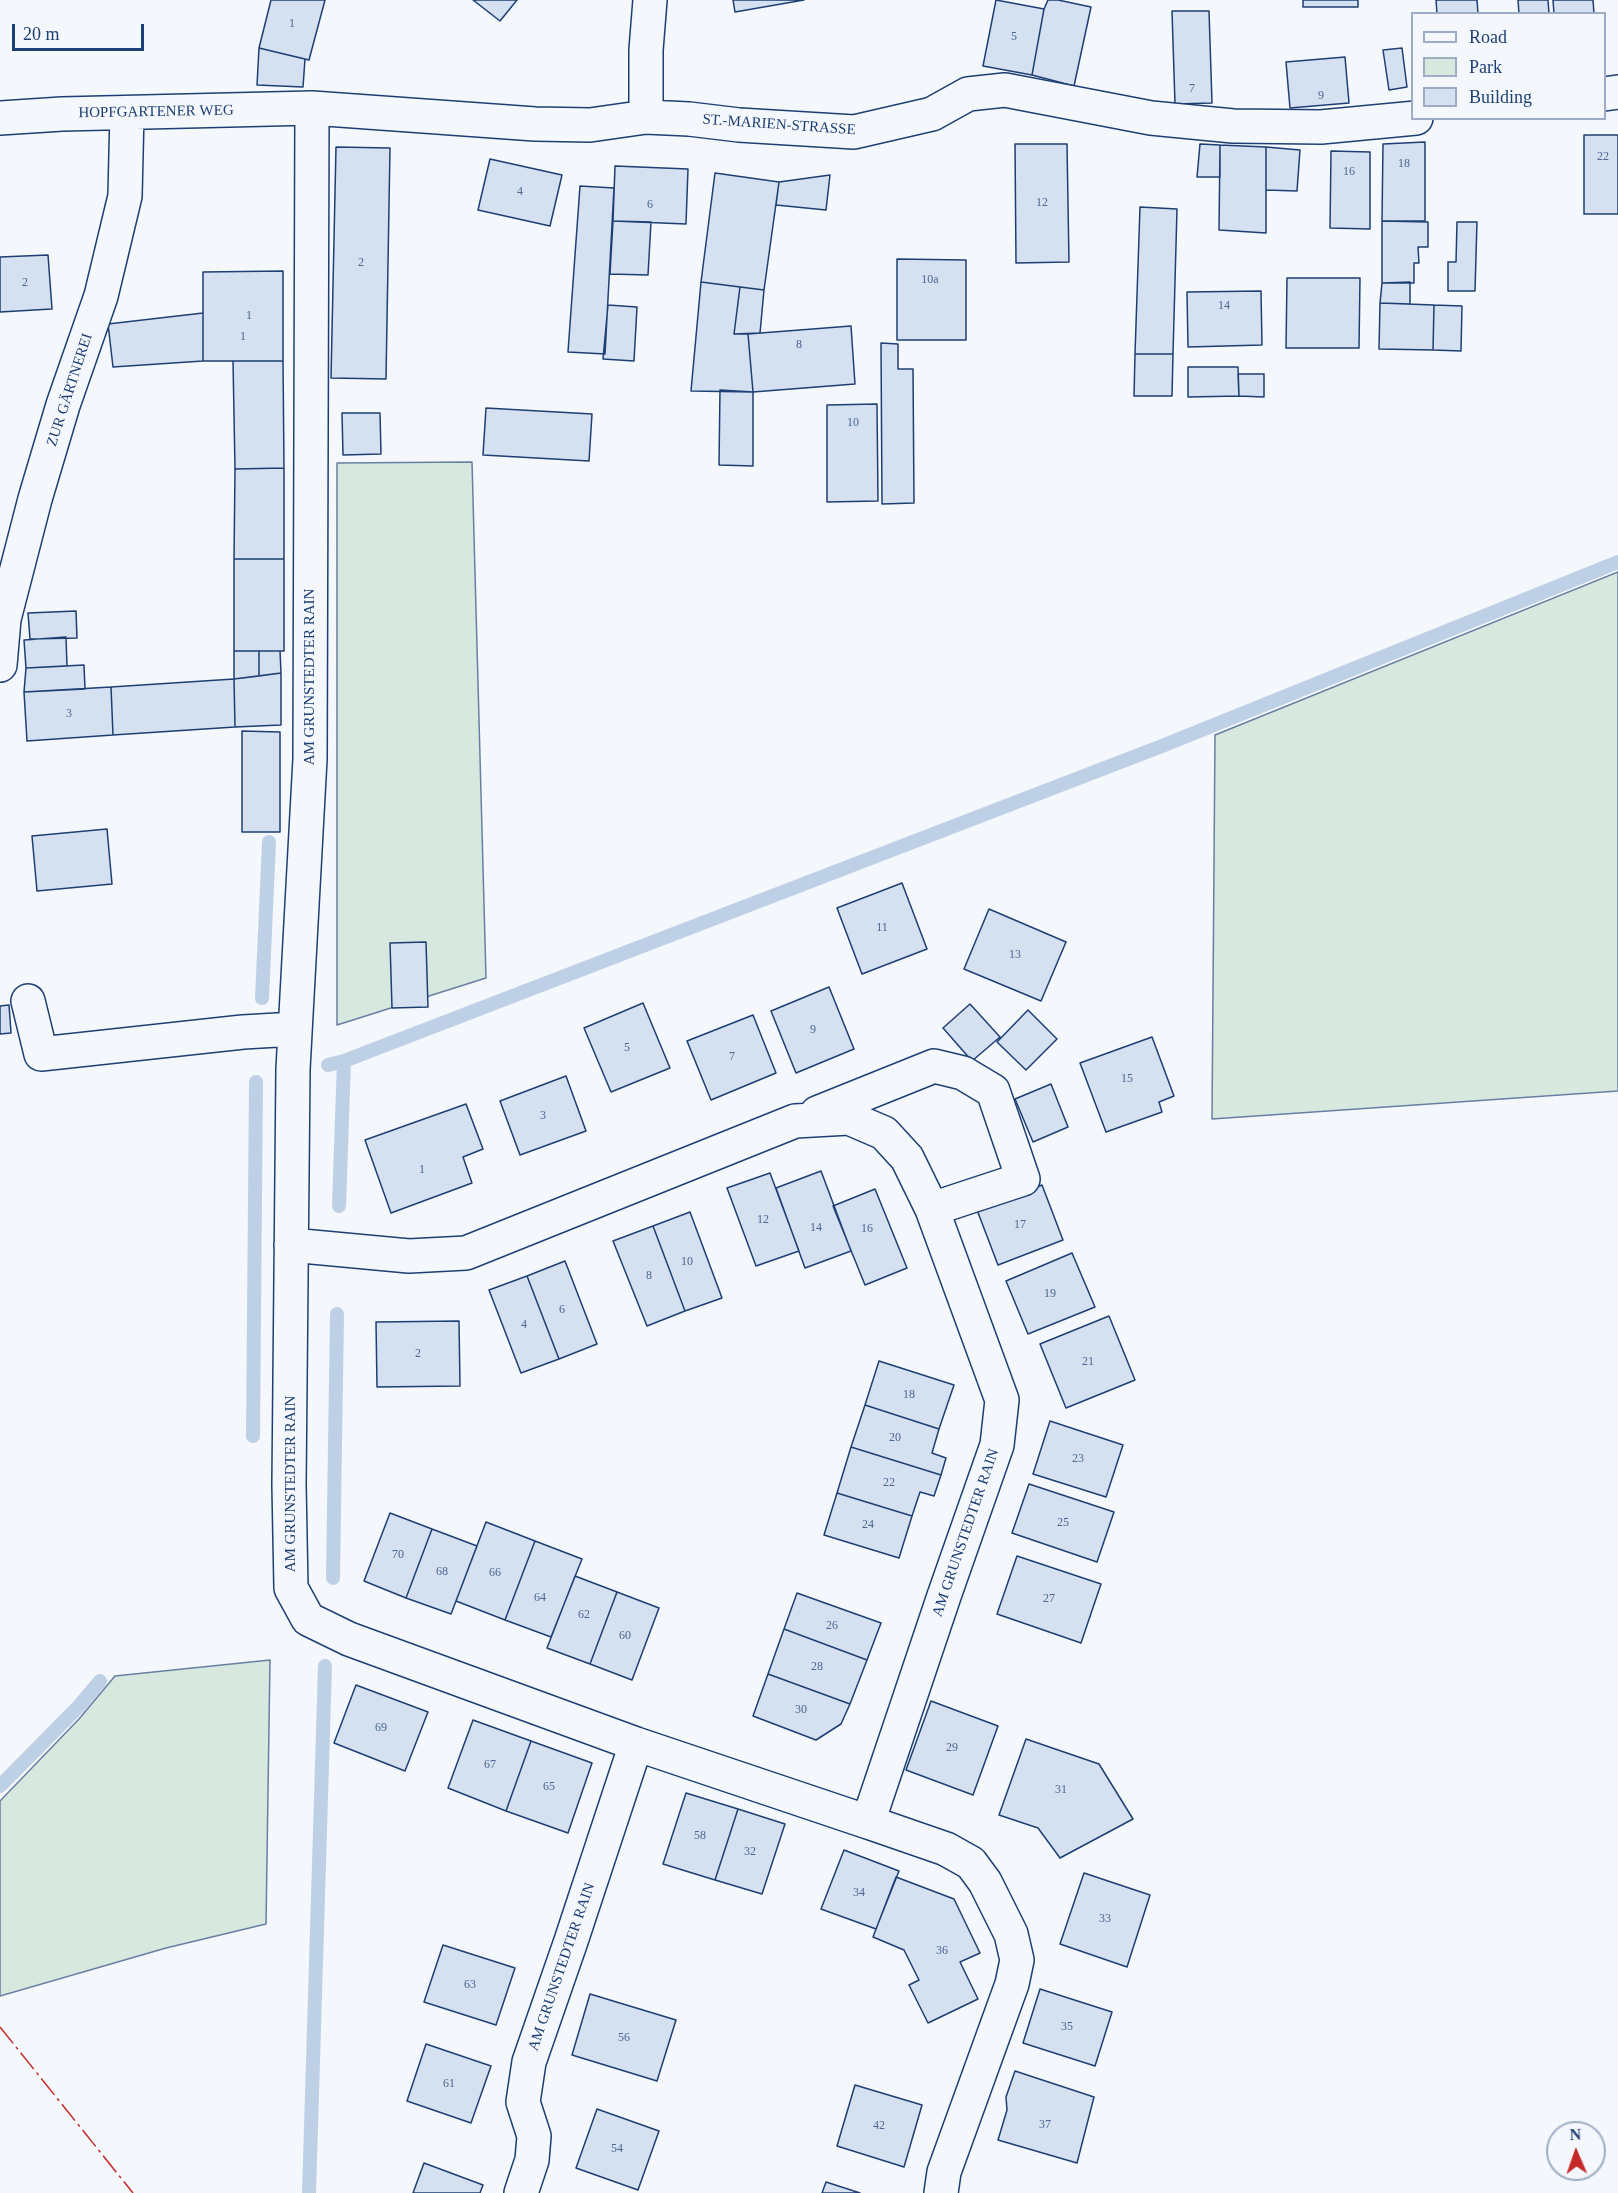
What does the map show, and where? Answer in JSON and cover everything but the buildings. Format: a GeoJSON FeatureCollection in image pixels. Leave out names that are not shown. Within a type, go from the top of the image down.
{"type":"FeatureCollection","features":[{"type":"Feature","properties":{"kind":"street"},"geometry":{"type":"LineString","coordinates":[[646,117],[646,50],[650,0]]}},
{"type":"Feature","properties":{"kind":"street","name":"ST.-MARIEN-STRASSE"},"geometry":{"type":"LineString","coordinates":[[312,108],[535,124],[590,125],[646,117],[854,132],[932,114],[968,94],[1005,90],[1151,118],[1233,126],[1321,127],[1411,118]]}},
{"type":"Feature","properties":{"kind":"street","name":"HOPFGARTENER WEG"},"geometry":{"type":"LineString","coordinates":[[0,118],[62,114],[312,108]]}},
{"type":"Feature","properties":{"kind":"street","name":"AM GRUNSTEDTER RAIN"},"geometry":{"type":"LineString","coordinates":[[312,108],[310,759],[295,1029],[291,1245],[291,1588],[308,1619],[349,1639],[636,1744],[946,1849],[971,1863],[985,1882],[1011,1934],[1017,1960],[1012,1984],[944,2172],[941,2193]]}},
{"type":"Feature","properties":{"kind":"street","name":"ZUR GÄRTNEREI"},"geometry":{"type":"LineString","coordinates":[[0,664],[4,619],[35,499],[63,405],[101,296],[125,196],[127,113]]}},
{"type":"Feature","properties":{"kind":"street"},"geometry":{"type":"LineString","coordinates":[[28,1001],[41,1054],[243,1032],[295,1029]]}},
{"type":"Feature","properties":{"kind":"street","name":"AM GRUNSTEDTER RAIN"},"geometry":{"type":"LineString","coordinates":[[291,1245],[409,1256],[466,1253],[934,1066],[963,1073],[993,1091],[1023,1179],[932,1209]]}},
{"type":"Feature","properties":{"kind":"street","name":"AM GRUNSTEDTER RAIN"},"geometry":{"type":"LineString","coordinates":[[795,1121],[849,1118],[884,1133],[907,1158],[932,1209],[1002,1400],[997,1445],[868,1822]]}},
{"type":"Feature","properties":{"kind":"street","name":"AM GRUNSTEDTER RAIN"},"geometry":{"type":"LineString","coordinates":[[521,2193],[532,2160],[534,2136],[523,2102],[529,2062],[636,1744]]}},
{"type":"Feature","properties":{"kind":"green space"},"geometry":{"type":"Polygon","coordinates":[[[472,462],[486,978],[337,1025],[337,463],[472,462]]]}},
{"type":"Feature","properties":{"kind":"green space"},"geometry":{"type":"Polygon","coordinates":[[[1618,572],[1618,1091],[1212,1119],[1215,735],[1618,572]]]}},
{"type":"Feature","properties":{"kind":"green space"},"geometry":{"type":"Polygon","coordinates":[[[270,1660],[266,1924],[166,1948],[0,1996],[0,1801],[79,1719],[115,1676],[270,1660]]]}},
{"type":"Feature","properties":{"kind":"waterway"},"geometry":{"type":"LineString","coordinates":[[328,1065],[344,1061],[1162,746],[1618,562]]}},
{"type":"Feature","properties":{"kind":"waterway"},"geometry":{"type":"LineString","coordinates":[[262,998],[269,842]]}},
{"type":"Feature","properties":{"kind":"waterway"},"geometry":{"type":"LineString","coordinates":[[339,1206],[344,1061]]}},
{"type":"Feature","properties":{"kind":"waterway"},"geometry":{"type":"LineString","coordinates":[[253,1436],[256,1082]]}},
{"type":"Feature","properties":{"kind":"waterway"},"geometry":{"type":"LineString","coordinates":[[333,1578],[337,1314]]}},
{"type":"Feature","properties":{"kind":"waterway"},"geometry":{"type":"LineString","coordinates":[[309,2193],[325,1666]]}},
{"type":"Feature","properties":{"kind":"waterway"},"geometry":{"type":"LineString","coordinates":[[0,1786],[79,1706],[100,1681]]}},
{"type":"Feature","properties":{"kind":"power"},"geometry":{"type":"LineString","coordinates":[[0,2027],[133,2193]]}}]}
